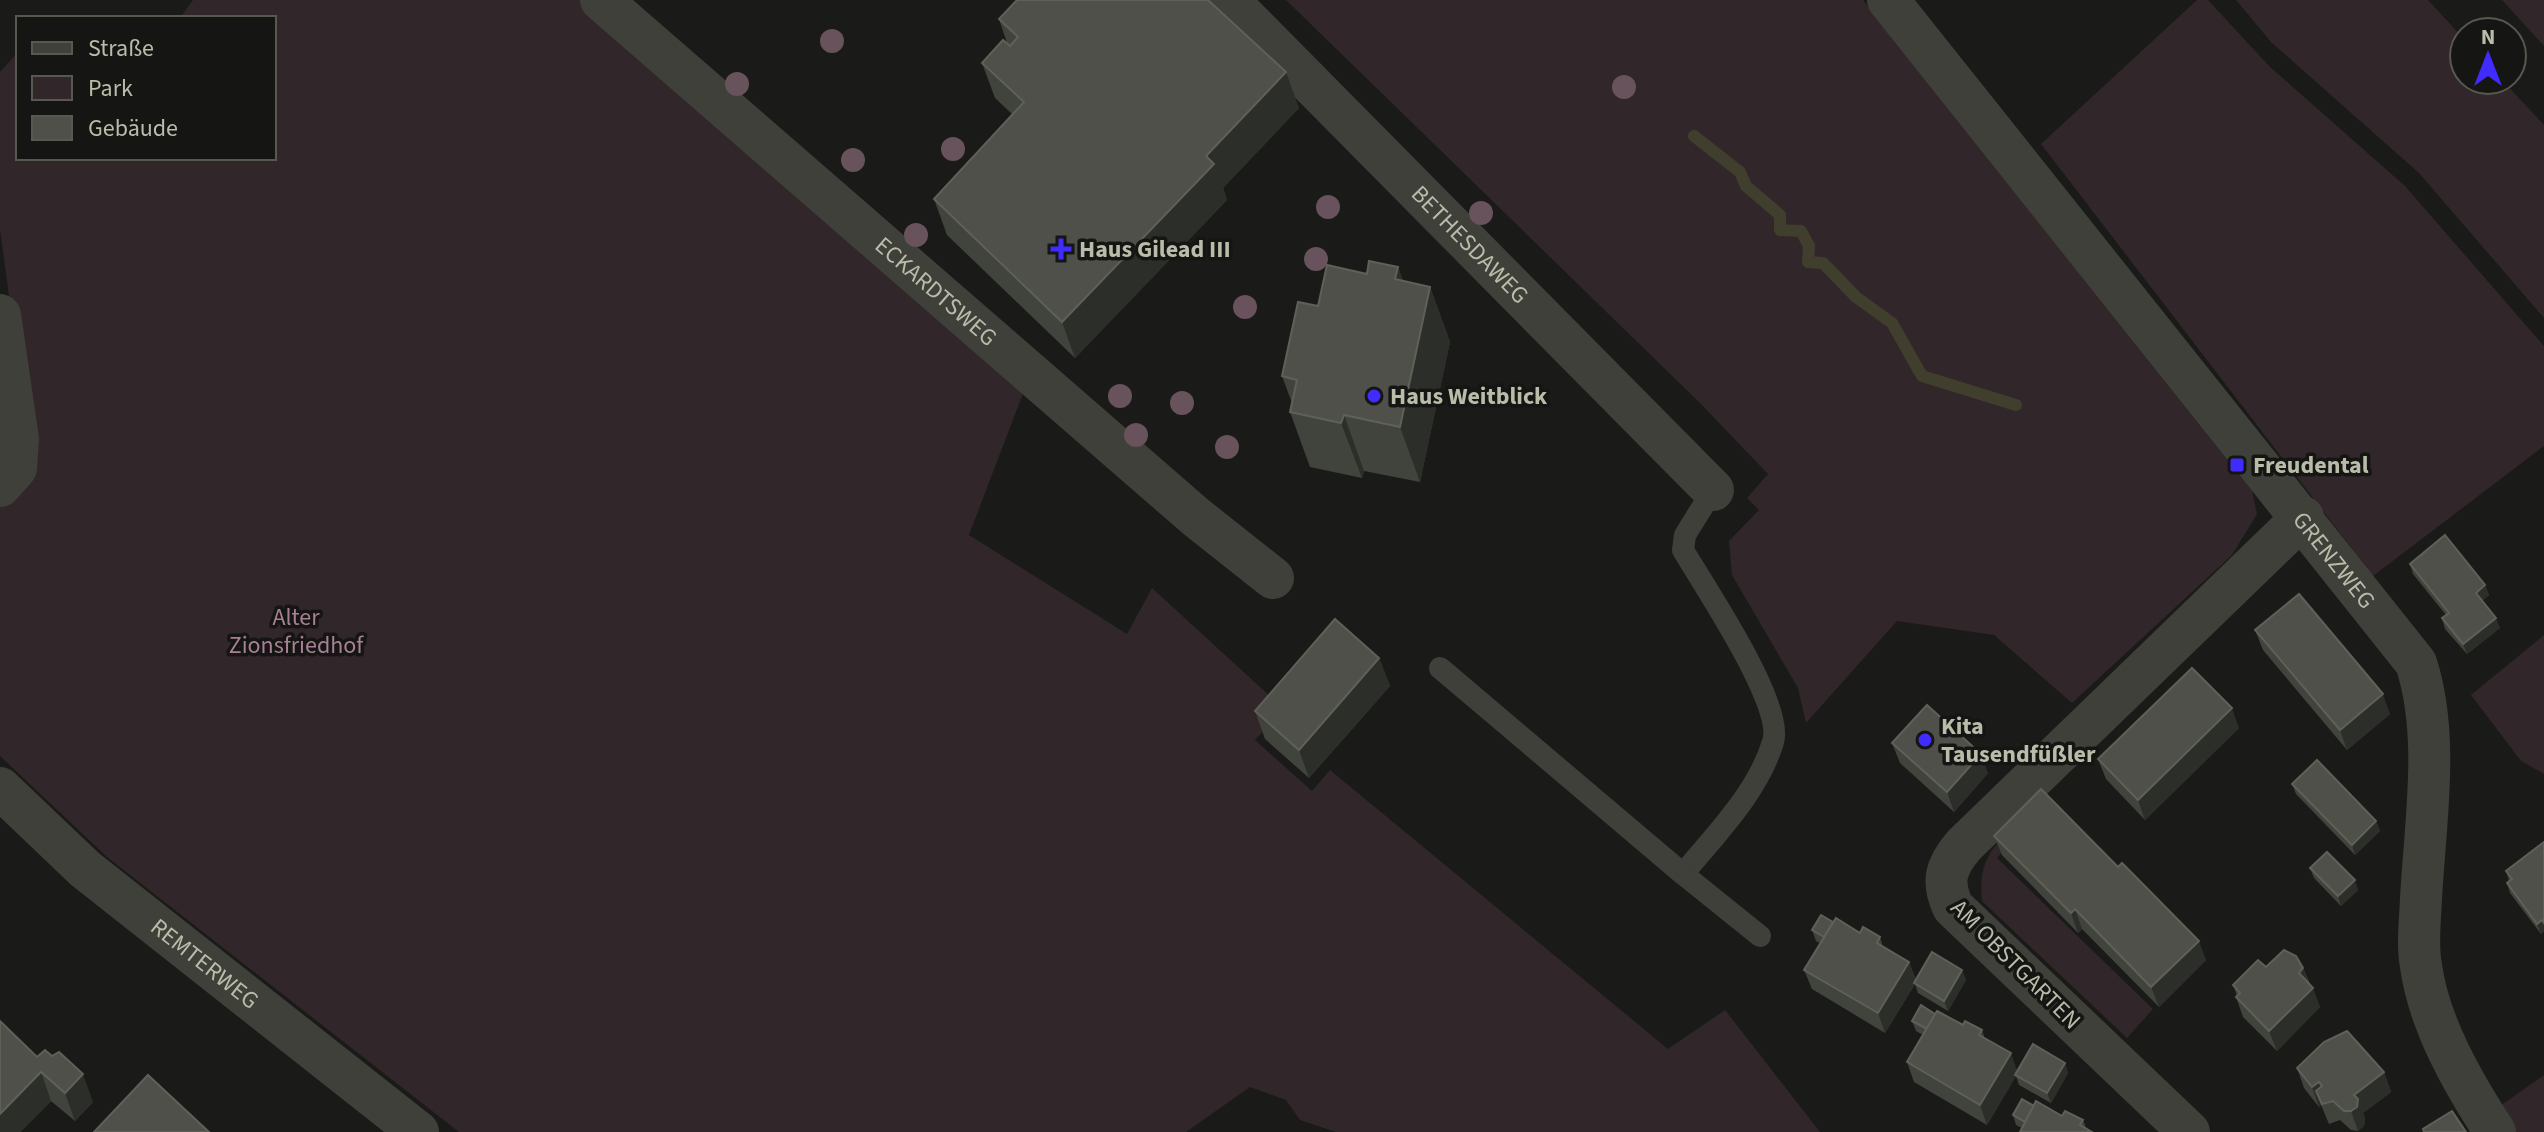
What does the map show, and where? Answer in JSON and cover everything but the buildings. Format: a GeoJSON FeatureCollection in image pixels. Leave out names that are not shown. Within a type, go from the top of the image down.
{"type":"FeatureCollection","features":[{"type":"Feature","properties":{"kind":"street","name":"ECKARDTSWEG"},"geometry":{"type":"LineString","coordinates":[[601,0],[1184,507],[1273,578]]}},
{"type":"Feature","properties":{"kind":"street","name":"BETHESDAWEG"},"geometry":{"type":"LineString","coordinates":[[1228,0],[1713,490]]}},
{"type":"Feature","properties":{"kind":"street","name":"GRENZWEG"},"geometry":{"type":"LineString","coordinates":[[1888,0],[2303,517],[2416,663],[2427,695],[2428,765],[2420,963],[2427,999],[2472,1097],[2495,1132]]}},
{"type":"Feature","properties":{"kind":"street"},"geometry":{"type":"LineString","coordinates":[[0,315],[18,439],[16,468],[5,482]]}},
{"type":"Feature","properties":{"kind":"street","name":"AM OBSTGARTEN"},"geometry":{"type":"LineString","coordinates":[[2189,1132],[1953,907],[1946,891],[1945,874],[1964,845],[2303,517]]}},
{"type":"Feature","properties":{"kind":"street","name":"REMTERWEG"},"geometry":{"type":"LineString","coordinates":[[0,788],[85,869],[418,1132]]}},
{"type":"Feature","properties":{"kind":"lane"},"geometry":{"type":"LineString","coordinates":[[1683,874],[1747,795],[1774,740],[1769,701],[1683,550],[1685,535],[1713,490]]}},
{"type":"Feature","properties":{"kind":"lane"},"geometry":{"type":"LineString","coordinates":[[1440,668],[1760,936]]}},
{"type":"Feature","properties":{"kind":"green space","name":"Alter Zionsfriedhof"},"geometry":{"type":"Polygon","coordinates":[[[193,0],[588,0],[1027,383],[969,535],[1127,634],[1152,588],[1284,709],[1255,740],[1312,791],[1330,770],[1668,1049],[1725,1010],[1820,1132],[1336,1132],[1300,1120],[1286,1100],[1250,1087],[1186,1132],[459,1132],[107,857],[0,756],[0,506],[31,459],[0,229],[0,72],[16,54],[16,160],[276,160],[276,16],[181,16],[193,0]]]}},
{"type":"Feature","properties":{"kind":"green space"},"geometry":{"type":"Polygon","coordinates":[[[1286,0],[1863,0],[2252,491],[2257,514],[2232,555],[2072,703],[1994,635],[1897,621],[1806,723],[1798,688],[1732,575],[1729,541],[1759,510],[1747,498],[1768,474],[1700,403],[1286,0]]]}},
{"type":"Feature","properties":{"kind":"green space"},"geometry":{"type":"Polygon","coordinates":[[[2197,0],[2208,0],[2270,67],[2405,186],[2544,346],[2544,446],[2373,576],[2041,144],[2197,0]]]}},
{"type":"Feature","properties":{"kind":"green space"},"geometry":{"type":"Polygon","coordinates":[[[2236,0],[2428,0],[2448,22],[2448,96],[2517,96],[2544,125],[2544,318],[2419,173],[2271,42],[2236,0]]]}},
{"type":"Feature","properties":{"kind":"green space"},"geometry":{"type":"Polygon","coordinates":[[[2502,0],[2544,0],[2544,46],[2528,28],[2528,16],[2517,16],[2502,0]]]}},
{"type":"Feature","properties":{"kind":"green space"},"geometry":{"type":"Polygon","coordinates":[[[2544,635],[2544,774],[2521,761],[2471,695],[2544,635]]]}},
{"type":"Feature","properties":{"kind":"green space"},"geometry":{"type":"Polygon","coordinates":[[[2043,807],[1997,858],[2153,1009],[2127,1038],[1982,901],[1981,883],[1989,855],[2006,835],[2043,807]]]}},
{"type":"Feature","properties":{"kind":"green space"},"geometry":{"type":"Polygon","coordinates":[[[2544,1075],[2544,1132],[2516,1132],[2500,1106],[2544,1075]]]}},
{"type":"Feature","properties":{"kind":"waterway"},"geometry":{"type":"LineString","coordinates":[[1694,136],[1740,172],[1746,186],[1780,215],[1780,230],[1801,231],[1809,246],[1808,262],[1823,263],[1856,297],[1892,323],[1922,376],[2016,405]]}},
{"type":"Feature","properties":{"kind":"place","name":"Haus Gilead III"},"geometry":{"type":"Point","coordinates":[1061,249]}},
{"type":"Feature","properties":{"kind":"place","name":"Haus Weitblick"},"geometry":{"type":"Point","coordinates":[1374,396]}},
{"type":"Feature","properties":{"kind":"place","name":"Freudental"},"geometry":{"type":"Point","coordinates":[2237,465]}},
{"type":"Feature","properties":{"kind":"place","name":"Kita Tausendfüßler"},"geometry":{"type":"Point","coordinates":[1925,740]}}]}
